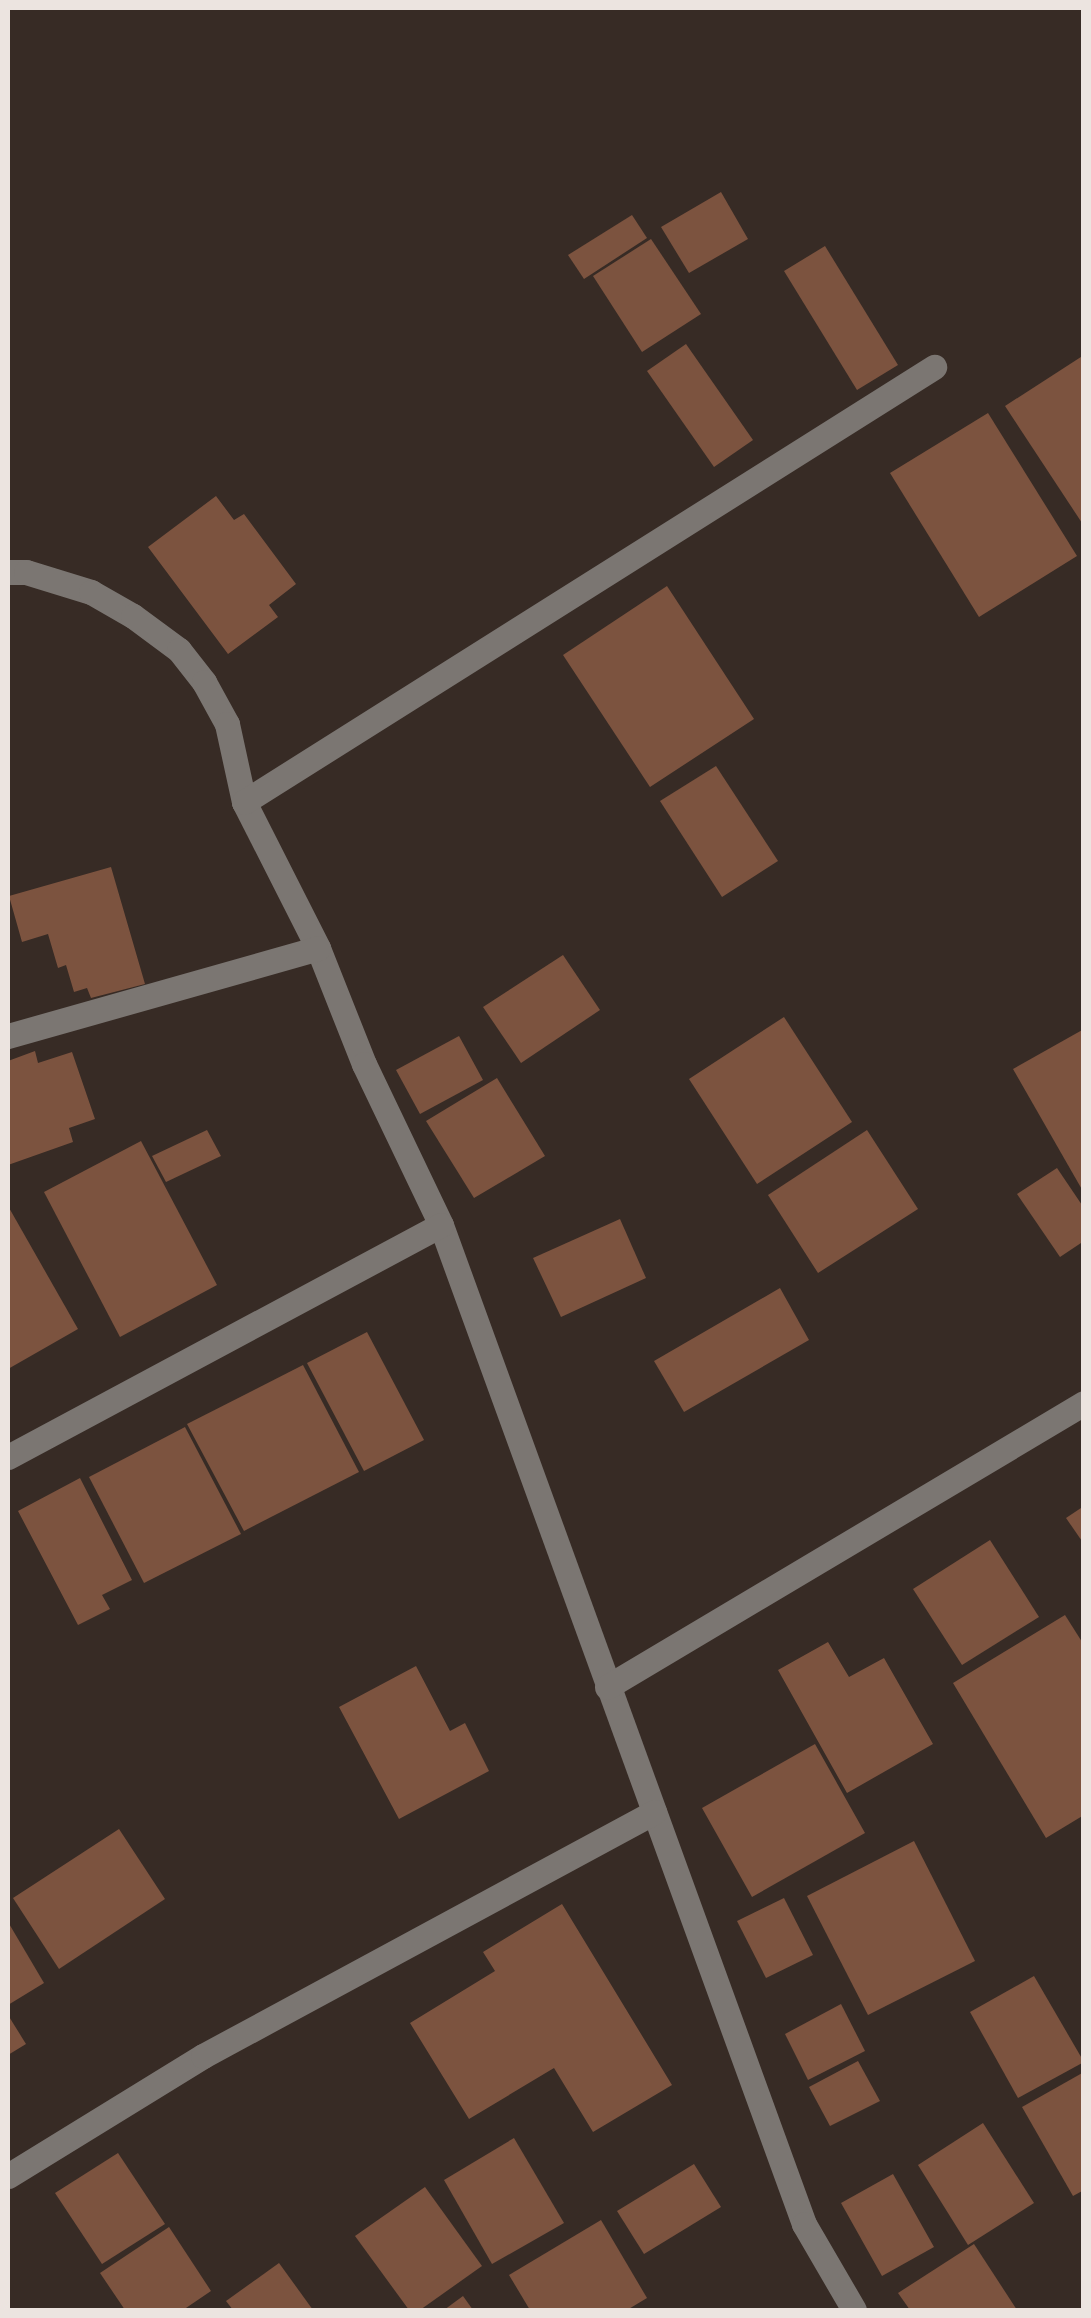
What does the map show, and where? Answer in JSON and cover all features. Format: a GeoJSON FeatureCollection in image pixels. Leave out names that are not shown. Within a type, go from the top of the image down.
{"type":"FeatureCollection","features":[{"type":"Feature","properties":{"kind":"street"},"geometry":{"type":"LineString","coordinates":[[244,802],[934,367]]}},
{"type":"Feature","properties":{"kind":"street"},"geometry":{"type":"LineString","coordinates":[[8,572],[26,572],[90,592],[179,650],[204,682],[227,724],[244,802],[318,948],[364,1064],[440,1225],[804,2224],[854,2310]]}},
{"type":"Feature","properties":{"kind":"street"},"geometry":{"type":"LineString","coordinates":[[8,1036],[318,948]]}},
{"type":"Feature","properties":{"kind":"street"},"geometry":{"type":"LineString","coordinates":[[8,1457],[440,1225]]}},
{"type":"Feature","properties":{"kind":"street"},"geometry":{"type":"LineString","coordinates":[[607,1687],[1084,1403]]}},
{"type":"Feature","properties":{"kind":"street"},"geometry":{"type":"LineString","coordinates":[[8,2176],[203,2056],[654,1812]]}},
{"type":"Feature","properties":{"kind":"building"},"geometry":{"type":"Polygon","coordinates":[[[721,192],[748,239],[689,273],[661,227],[721,192]]]}},
{"type":"Feature","properties":{"kind":"building"},"geometry":{"type":"Polygon","coordinates":[[[632,215],[647,238],[584,279],[568,255],[632,215]]]}},
{"type":"Feature","properties":{"kind":"building"},"geometry":{"type":"Polygon","coordinates":[[[651,239],[701,314],[642,352],[593,276],[651,239]]]}},
{"type":"Feature","properties":{"kind":"building"},"geometry":{"type":"Polygon","coordinates":[[[825,246],[898,365],[857,390],[784,271],[825,246]]]}},
{"type":"Feature","properties":{"kind":"building"},"geometry":{"type":"Polygon","coordinates":[[[686,344],[753,440],[714,467],[647,371],[686,344]]]}},
{"type":"Feature","properties":{"kind":"building"},"geometry":{"type":"Polygon","coordinates":[[[1084,355],[1084,526],[1005,406],[1084,355]]]}},
{"type":"Feature","properties":{"kind":"building"},"geometry":{"type":"Polygon","coordinates":[[[988,413],[1077,556],[979,617],[890,473],[988,413]]]}},
{"type":"Feature","properties":{"kind":"building"},"geometry":{"type":"Polygon","coordinates":[[[216,496],[234,520],[244,514],[296,584],[269,605],[278,617],[228,654],[148,547],[216,496]]]}},
{"type":"Feature","properties":{"kind":"building"},"geometry":{"type":"Polygon","coordinates":[[[667,586],[754,719],[650,787],[563,655],[667,586]]]}},
{"type":"Feature","properties":{"kind":"building"},"geometry":{"type":"Polygon","coordinates":[[[716,766],[778,861],[722,897],[660,801],[716,766]]]}},
{"type":"Feature","properties":{"kind":"building"},"geometry":{"type":"Polygon","coordinates":[[[111,867],[145,984],[91,998],[87,988],[74,992],[66,965],[58,968],[48,934],[22,942],[9,896],[111,867]]]}},
{"type":"Feature","properties":{"kind":"building"},"geometry":{"type":"Polygon","coordinates":[[[563,955],[600,1010],[521,1063],[483,1007],[563,955]]]}},
{"type":"Feature","properties":{"kind":"building"},"geometry":{"type":"Polygon","coordinates":[[[784,1017],[852,1122],[757,1184],[689,1079],[784,1017]]]}},
{"type":"Feature","properties":{"kind":"building"},"geometry":{"type":"Polygon","coordinates":[[[1084,1029],[1084,1193],[1013,1069],[1084,1029]]]}},
{"type":"Feature","properties":{"kind":"building"},"geometry":{"type":"Polygon","coordinates":[[[459,1036],[483,1080],[420,1114],[396,1070],[459,1036]]]}},
{"type":"Feature","properties":{"kind":"building"},"geometry":{"type":"Polygon","coordinates":[[[35,1051],[38,1063],[72,1052],[95,1119],[69,1128],[73,1142],[8,1165],[8,1061],[35,1051]]]}},
{"type":"Feature","properties":{"kind":"building"},"geometry":{"type":"Polygon","coordinates":[[[497,1078],[545,1156],[474,1198],[426,1121],[497,1078]]]}},
{"type":"Feature","properties":{"kind":"building"},"geometry":{"type":"Polygon","coordinates":[[[207,1130],[221,1156],[166,1182],[152,1156],[207,1130]]]}},
{"type":"Feature","properties":{"kind":"building"},"geometry":{"type":"Polygon","coordinates":[[[867,1130],[918,1209],[818,1273],[768,1195],[867,1130]]]}},
{"type":"Feature","properties":{"kind":"building"},"geometry":{"type":"Polygon","coordinates":[[[141,1141],[217,1285],[120,1337],[44,1192],[141,1141]]]}},
{"type":"Feature","properties":{"kind":"building"},"geometry":{"type":"Polygon","coordinates":[[[1057,1168],[1084,1208],[1084,1241],[1060,1257],[1017,1194],[1057,1168]]]}},
{"type":"Feature","properties":{"kind":"building"},"geometry":{"type":"Polygon","coordinates":[[[8,1206],[78,1329],[8,1369],[8,1206]]]}},
{"type":"Feature","properties":{"kind":"building"},"geometry":{"type":"Polygon","coordinates":[[[620,1219],[646,1278],[561,1317],[533,1258],[620,1219]]]}},
{"type":"Feature","properties":{"kind":"building"},"geometry":{"type":"Polygon","coordinates":[[[780,1288],[809,1340],[684,1412],[654,1361],[780,1288]]]}},
{"type":"Feature","properties":{"kind":"building"},"geometry":{"type":"Polygon","coordinates":[[[367,1332],[424,1440],[364,1471],[307,1363],[367,1332]]]}},
{"type":"Feature","properties":{"kind":"building"},"geometry":{"type":"Polygon","coordinates":[[[303,1365],[359,1472],[244,1531],[187,1424],[303,1365]]]}},
{"type":"Feature","properties":{"kind":"building"},"geometry":{"type":"Polygon","coordinates":[[[185,1427],[241,1534],[144,1583],[89,1477],[185,1427]]]}},
{"type":"Feature","properties":{"kind":"building"},"geometry":{"type":"Polygon","coordinates":[[[80,1478],[132,1580],[102,1595],[110,1609],[78,1625],[18,1511],[80,1478]]]}},
{"type":"Feature","properties":{"kind":"building"},"geometry":{"type":"Polygon","coordinates":[[[1084,1506],[1084,1544],[1066,1518],[1084,1506]]]}},
{"type":"Feature","properties":{"kind":"building"},"geometry":{"type":"Polygon","coordinates":[[[990,1540],[1039,1617],[962,1665],[913,1589],[990,1540]]]}},
{"type":"Feature","properties":{"kind":"building"},"geometry":{"type":"Polygon","coordinates":[[[1065,1615],[1084,1645],[1084,1815],[1046,1838],[953,1683],[1065,1615]]]}},
{"type":"Feature","properties":{"kind":"building"},"geometry":{"type":"Polygon","coordinates":[[[828,1642],[849,1677],[884,1658],[933,1744],[847,1793],[778,1670],[828,1642]]]}},
{"type":"Feature","properties":{"kind":"building"},"geometry":{"type":"Polygon","coordinates":[[[416,1666],[450,1731],[465,1723],[489,1771],[399,1819],[339,1707],[416,1666]]]}},
{"type":"Feature","properties":{"kind":"building"},"geometry":{"type":"Polygon","coordinates":[[[815,1744],[865,1833],[752,1897],[702,1808],[815,1744]]]}},
{"type":"Feature","properties":{"kind":"building"},"geometry":{"type":"Polygon","coordinates":[[[119,1829],[165,1899],[59,1969],[13,1898],[119,1829]]]}},
{"type":"Feature","properties":{"kind":"building"},"geometry":{"type":"Polygon","coordinates":[[[914,1841],[975,1961],[868,2015],[807,1896],[914,1841]]]}},
{"type":"Feature","properties":{"kind":"building"},"geometry":{"type":"Polygon","coordinates":[[[784,1898],[813,1955],[766,1978],[737,1921],[784,1898]]]}},
{"type":"Feature","properties":{"kind":"building"},"geometry":{"type":"Polygon","coordinates":[[[562,1904],[672,2085],[593,2132],[554,2068],[469,2119],[410,2023],[495,1971],[483,1952],[562,1904]]]}},
{"type":"Feature","properties":{"kind":"building"},"geometry":{"type":"Polygon","coordinates":[[[8,1922],[44,1983],[8,2005],[8,1922]]]}},
{"type":"Feature","properties":{"kind":"building"},"geometry":{"type":"Polygon","coordinates":[[[1034,1976],[1084,2062],[1018,2098],[970,2012],[1034,1976]]]}},
{"type":"Feature","properties":{"kind":"building"},"geometry":{"type":"Polygon","coordinates":[[[841,2004],[865,2051],[808,2080],[785,2034],[841,2004]]]}},
{"type":"Feature","properties":{"kind":"building"},"geometry":{"type":"Polygon","coordinates":[[[8,2015],[26,2044],[8,2055],[8,2015]]]}},
{"type":"Feature","properties":{"kind":"building"},"geometry":{"type":"Polygon","coordinates":[[[858,2061],[880,2101],[830,2126],[809,2087],[858,2061]]]}},
{"type":"Feature","properties":{"kind":"building"},"geometry":{"type":"Polygon","coordinates":[[[1084,2072],[1084,2190],[1073,2196],[1022,2107],[1084,2072]]]}},
{"type":"Feature","properties":{"kind":"building"},"geometry":{"type":"Polygon","coordinates":[[[983,2123],[1034,2203],[968,2245],[918,2165],[983,2123]]]}},
{"type":"Feature","properties":{"kind":"building"},"geometry":{"type":"Polygon","coordinates":[[[514,2138],[564,2223],[492,2264],[444,2180],[514,2138]]]}},
{"type":"Feature","properties":{"kind":"building"},"geometry":{"type":"Polygon","coordinates":[[[118,2153],[165,2224],[102,2264],[55,2193],[118,2153]]]}},
{"type":"Feature","properties":{"kind":"building"},"geometry":{"type":"Polygon","coordinates":[[[694,2164],[721,2207],[644,2254],[617,2211],[694,2164]]]}},
{"type":"Feature","properties":{"kind":"building"},"geometry":{"type":"Polygon","coordinates":[[[893,2174],[934,2247],[882,2276],[841,2203],[893,2174]]]}},
{"type":"Feature","properties":{"kind":"building"},"geometry":{"type":"Polygon","coordinates":[[[425,2187],[482,2266],[420,2310],[409,2310],[355,2236],[425,2187]]]}},
{"type":"Feature","properties":{"kind":"building"},"geometry":{"type":"Polygon","coordinates":[[[601,2220],[647,2298],[627,2310],[530,2310],[509,2275],[601,2220]]]}},
{"type":"Feature","properties":{"kind":"building"},"geometry":{"type":"Polygon","coordinates":[[[169,2227],[211,2291],[183,2310],[125,2310],[100,2273],[169,2227]]]}},
{"type":"Feature","properties":{"kind":"building"},"geometry":{"type":"Polygon","coordinates":[[[974,2244],[1017,2310],[910,2310],[898,2293],[974,2244]]]}},
{"type":"Feature","properties":{"kind":"building"},"geometry":{"type":"Polygon","coordinates":[[[279,2263],[313,2310],[233,2310],[226,2301],[279,2263]]]}},
{"type":"Feature","properties":{"kind":"building"},"geometry":{"type":"Polygon","coordinates":[[[463,2296],[473,2310],[444,2310],[463,2296]]]}}]}
